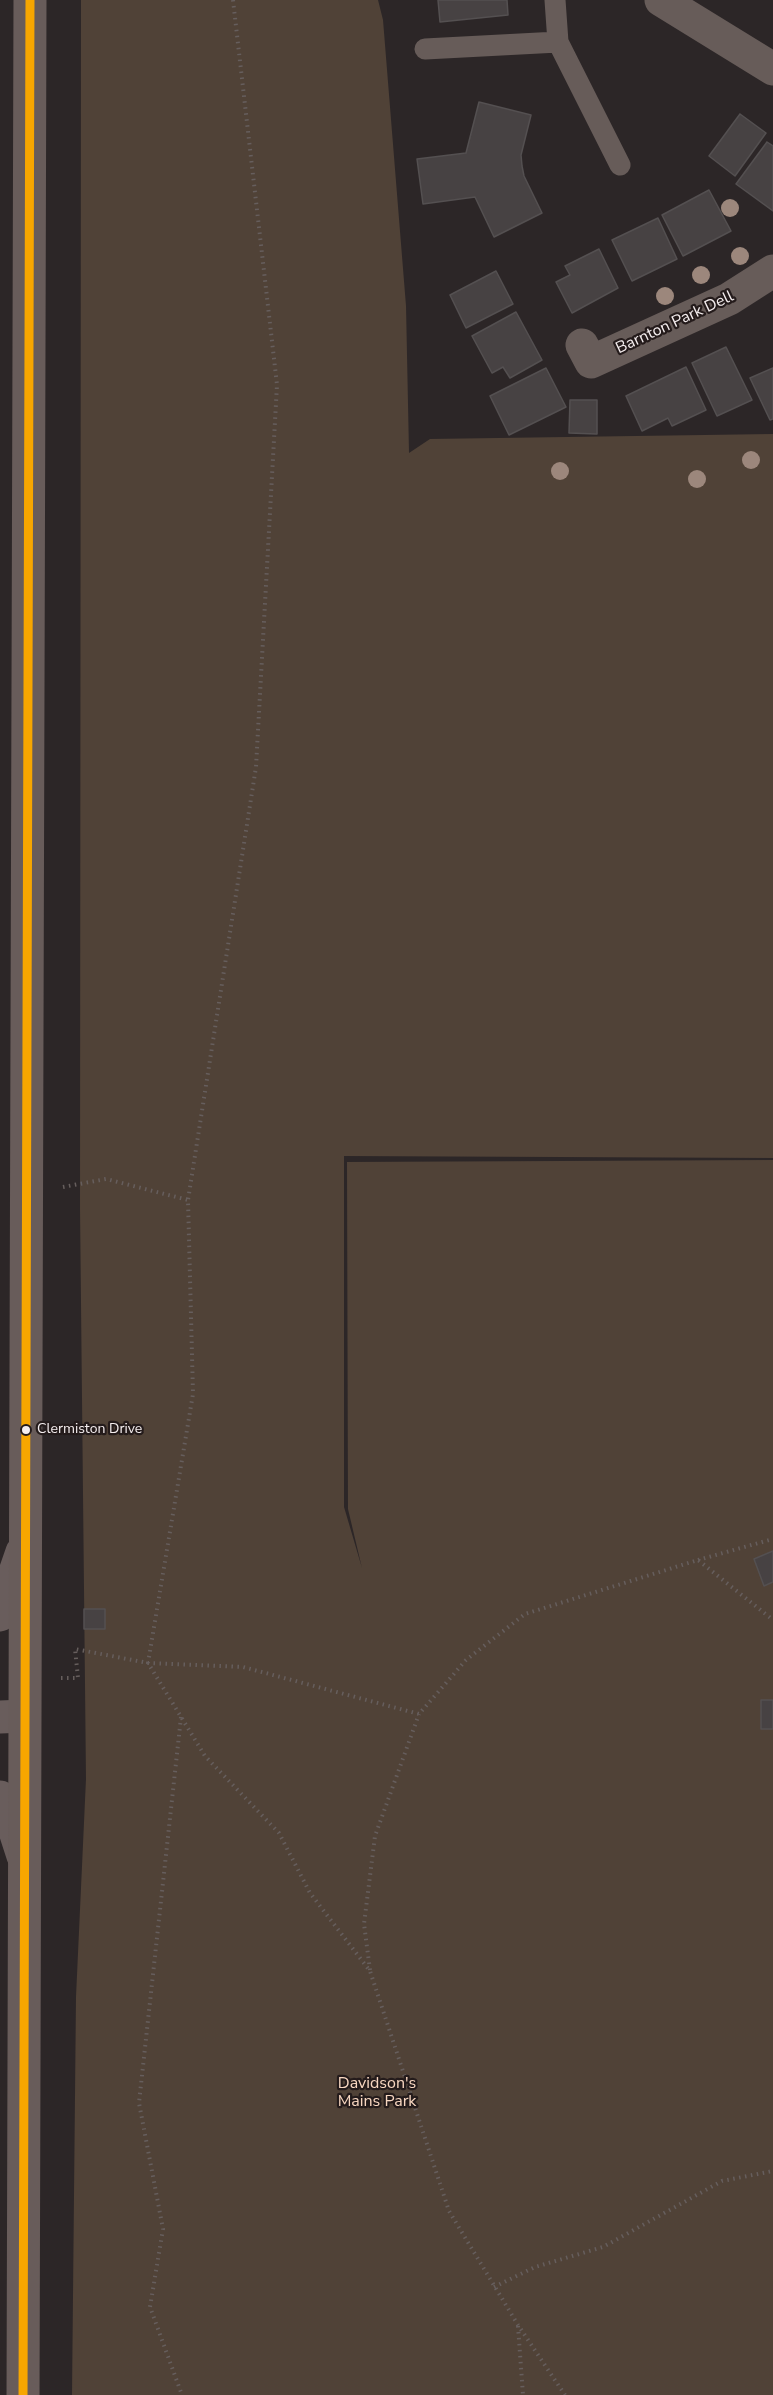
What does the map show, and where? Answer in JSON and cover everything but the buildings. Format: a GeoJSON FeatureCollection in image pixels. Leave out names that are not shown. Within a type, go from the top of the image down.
{"type":"FeatureCollection","features":[{"type":"Feature","properties":{"kind":"main road"},"geometry":{"type":"LineString","coordinates":[[23,2395],[23,1857],[12,1716],[24,1679],[26,1538],[30,0]]}},
{"type":"Feature","properties":{"kind":"street"},"geometry":{"type":"LineString","coordinates":[[661,0],[773,69]]}},
{"type":"Feature","properties":{"kind":"street","name":"Barnton Park Dell"},"geometry":{"type":"LineString","coordinates":[[582,345],[591,362],[729,299],[773,271]]}},
{"type":"Feature","properties":{"kind":"street"},"geometry":{"type":"LineString","coordinates":[[0,1616],[19,1566],[26,1538]]}},
{"type":"Feature","properties":{"kind":"street"},"geometry":{"type":"LineString","coordinates":[[0,1797],[11,1819],[23,1857]]}},
{"type":"Feature","properties":{"kind":"lane"},"geometry":{"type":"LineString","coordinates":[[555,0],[558,42],[620,165]]}},
{"type":"Feature","properties":{"kind":"lane"},"geometry":{"type":"LineString","coordinates":[[425,49],[558,42]]}},
{"type":"Feature","properties":{"kind":"path"},"geometry":{"type":"LineString","coordinates":[[233,0],[277,385],[256,767],[188,1200],[193,1394],[148,1663],[206,1756],[279,1833],[310,1893],[370,1971]]}},
{"type":"Feature","properties":{"kind":"path"},"geometry":{"type":"LineString","coordinates":[[26,1194],[106,1179],[188,1200]]}},
{"type":"Feature","properties":{"kind":"path"},"geometry":{"type":"LineString","coordinates":[[565,2395],[494,2287],[449,2211],[370,1971],[364,1924],[375,1836],[419,1714],[466,1660],[525,1614],[773,1539]]}},
{"type":"Feature","properties":{"kind":"path"},"geometry":{"type":"LineString","coordinates":[[698,1560],[773,1620]]}},
{"type":"Feature","properties":{"kind":"path"},"geometry":{"type":"LineString","coordinates":[[24,1679],[78,1678],[75,1649],[148,1663],[243,1667],[419,1714]]}},
{"type":"Feature","properties":{"kind":"path"},"geometry":{"type":"LineString","coordinates":[[181,1716],[139,2103],[163,2229],[150,2307],[182,2395]]}},
{"type":"Feature","properties":{"kind":"path"},"geometry":{"type":"LineString","coordinates":[[494,2287],[535,2267],[603,2247],[722,2181],[773,2171]]}},
{"type":"Feature","properties":{"kind":"path"},"geometry":{"type":"LineString","coordinates":[[518,2325],[523,2395]]}},
{"type":"Feature","properties":{"kind":"green space","name":"Davidson's Mains Park"},"geometry":{"type":"Polygon","coordinates":[[[81,0],[378,0],[383,20],[406,306],[409,453],[430,439],[773,434],[773,1158],[344,1156],[344,1507],[362,1568],[348,1509],[347,1162],[773,1160],[773,2395],[72,2395],[76,1997],[86,1779],[80,1207],[81,0]]]}},
{"type":"Feature","properties":{"kind":"transit line"},"geometry":{"type":"LineString","coordinates":[[23,2395],[30,0]]}},
{"type":"Feature","properties":{"kind":"place","name":"Clermiston Drive"},"geometry":{"type":"Point","coordinates":[26,1430]}}]}
